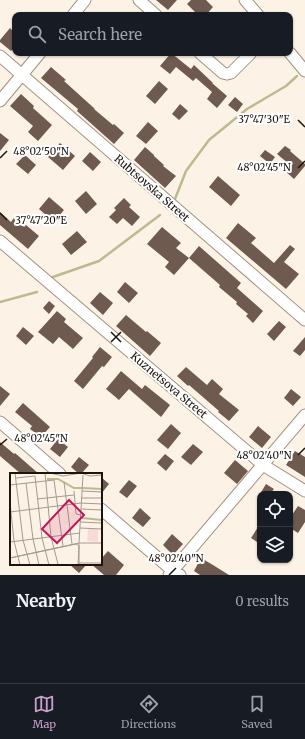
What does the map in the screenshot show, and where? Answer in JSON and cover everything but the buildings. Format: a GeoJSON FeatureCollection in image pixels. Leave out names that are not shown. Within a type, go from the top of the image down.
{"type":"FeatureCollection","features":[{"type":"Feature","properties":{"kind":"street"},"geometry":{"type":"LineString","coordinates":[[76,12],[86,0]]}},
{"type":"Feature","properties":{"kind":"street"},"geometry":{"type":"LineString","coordinates":[[139,0],[153,12]]}},
{"type":"Feature","properties":{"kind":"street"},"geometry":{"type":"LineString","coordinates":[[245,0],[255,12]]}},
{"type":"Feature","properties":{"kind":"street","name":"Rubtsovska Street"},"geometry":{"type":"LineString","coordinates":[[0,56],[305,320]]}},
{"type":"Feature","properties":{"kind":"street"},"geometry":{"type":"LineString","coordinates":[[0,100],[38,56]]}},
{"type":"Feature","properties":{"kind":"street"},"geometry":{"type":"LineString","coordinates":[[203,56],[223,73],[227,74],[231,73],[248,56]]}},
{"type":"Feature","properties":{"kind":"street"},"geometry":{"type":"LineString","coordinates":[[292,56],[305,71]]}},
{"type":"Feature","properties":{"kind":"street","name":"Kuznetsova Street"},"geometry":{"type":"LineString","coordinates":[[0,241],[263,465],[305,491]]}},
{"type":"Feature","properties":{"kind":"street"},"geometry":{"type":"LineString","coordinates":[[102,510],[174,574],[305,415]]}},
{"type":"Feature","properties":{"kind":"street"},"geometry":{"type":"LineString","coordinates":[[0,422],[59,473]]}},
{"type":"Feature","properties":{"kind":"waterway"},"geometry":{"type":"LineString","coordinates":[[175,199],[186,171],[209,140],[247,109],[286,86],[297,76]]}},
{"type":"Feature","properties":{"kind":"waterway"},"geometry":{"type":"LineString","coordinates":[[50,278],[99,261],[160,215]]}},
{"type":"Feature","properties":{"kind":"waterway"},"geometry":{"type":"LineString","coordinates":[[0,302],[37,292]]}}]}
